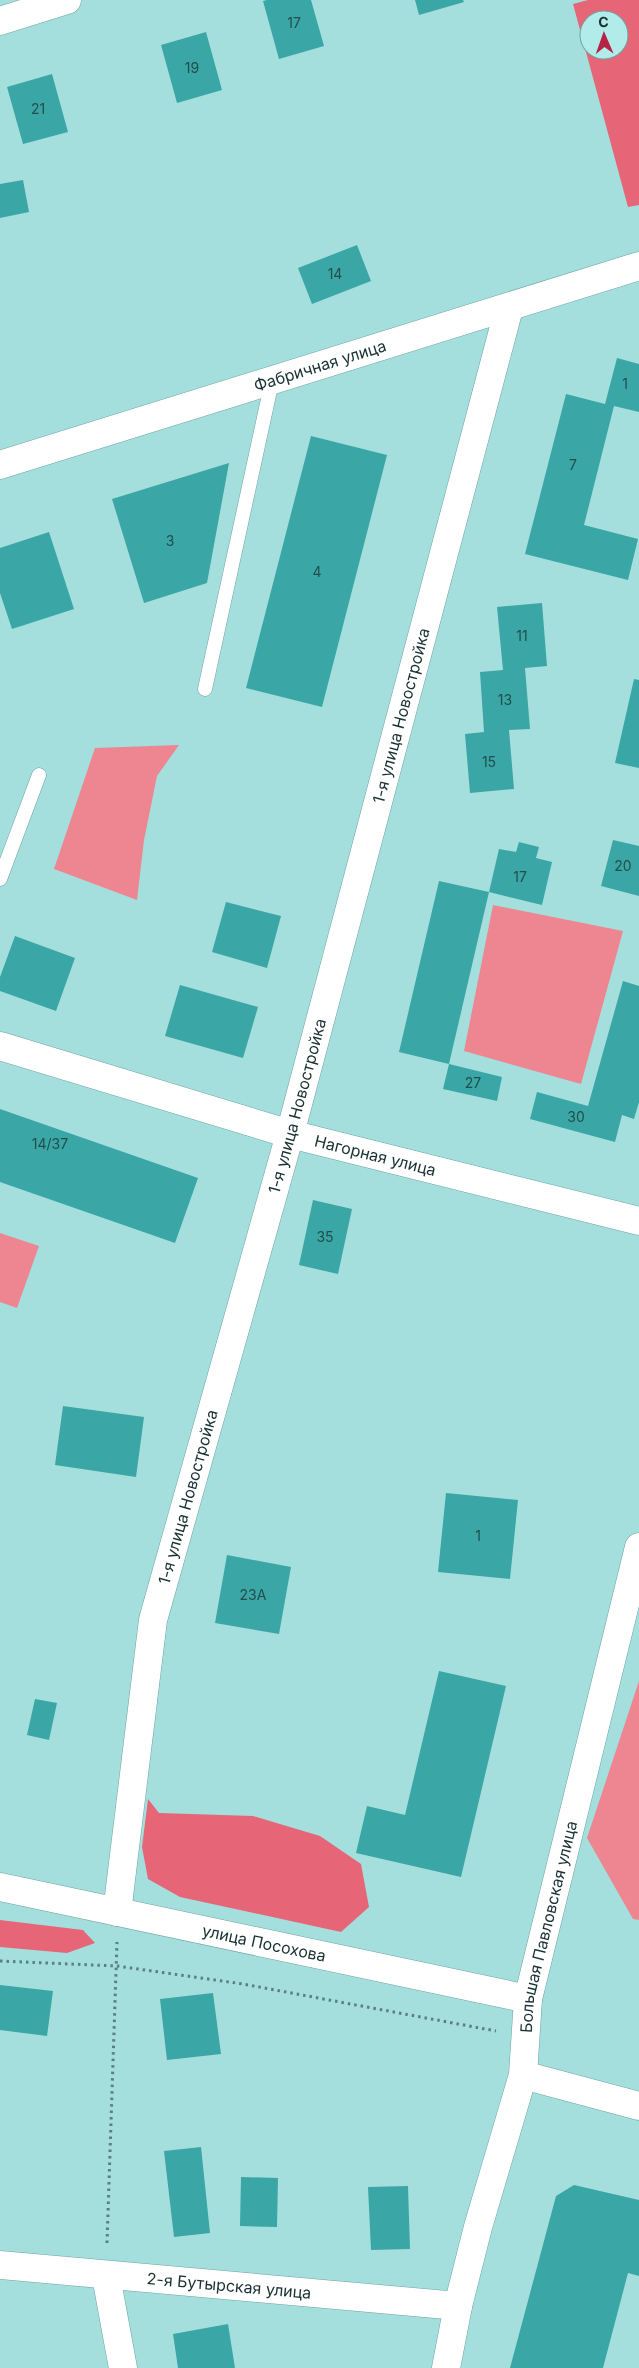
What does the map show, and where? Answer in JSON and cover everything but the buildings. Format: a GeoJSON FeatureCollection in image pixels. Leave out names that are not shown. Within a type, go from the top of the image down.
{"type":"FeatureCollection","features":[{"type":"Feature","properties":{"kind":"street"},"geometry":{"type":"LineString","coordinates":[[0,21],[68,0]]}},
{"type":"Feature","properties":{"kind":"street","name":"Фабричная улица"},"geometry":{"type":"LineString","coordinates":[[0,465],[639,266]]}},
{"type":"Feature","properties":{"kind":"street","name":"1-я улица Новостройка"},"geometry":{"type":"LineString","coordinates":[[117,1912],[154,1620],[290,1134],[509,308]]}},
{"type":"Feature","properties":{"kind":"street","name":"Нагорная улица"},"geometry":{"type":"LineString","coordinates":[[0,1046],[290,1134],[639,1221]]}},
{"type":"Feature","properties":{"kind":"street","name":"Большая Павловская улица"},"geometry":{"type":"LineString","coordinates":[[446,2368],[458,2306],[478,2227],[523,2075],[528,1999],[639,1547]]}},
{"type":"Feature","properties":{"kind":"street","name":"улица Посохова"},"geometry":{"type":"LineString","coordinates":[[0,1887],[528,1999]]}},
{"type":"Feature","properties":{"kind":"street"},"geometry":{"type":"LineString","coordinates":[[523,2075],[639,2106]]}},
{"type":"Feature","properties":{"kind":"street","name":"2-я Бутырская улица"},"geometry":{"type":"LineString","coordinates":[[0,2265],[106,2276],[458,2306]]}},
{"type":"Feature","properties":{"kind":"street"},"geometry":{"type":"LineString","coordinates":[[106,2276],[123,2368]]}},
{"type":"Feature","properties":{"kind":"lane"},"geometry":{"type":"LineString","coordinates":[[205,689],[272,381]]}},
{"type":"Feature","properties":{"kind":"lane"},"geometry":{"type":"LineString","coordinates":[[0,880],[3,864],[39,775]]}},
{"type":"Feature","properties":{"kind":"path"},"geometry":{"type":"LineString","coordinates":[[106,2276],[117,1966],[117,1912]]}},
{"type":"Feature","properties":{"kind":"path"},"geometry":{"type":"LineString","coordinates":[[0,1960],[117,1966],[243,1984],[526,2037]]}},
{"type":"Feature","properties":{"kind":"shaded area"},"geometry":{"type":"Polygon","coordinates":[[[588,0],[639,0],[639,205],[628,207],[588,60],[629,60],[629,10],[579,10],[579,26],[573,4],[588,0]]]}},
{"type":"Feature","properties":{"kind":"shaded area"},"geometry":{"type":"Polygon","coordinates":[[[179,745],[157,776],[144,840],[137,900],[54,869],[95,748],[179,745]]]}},
{"type":"Feature","properties":{"kind":"shaded area"},"geometry":{"type":"Polygon","coordinates":[[[493,905],[623,931],[581,1084],[464,1051],[493,905]]]}},
{"type":"Feature","properties":{"kind":"shaded area"},"geometry":{"type":"Polygon","coordinates":[[[0,1233],[39,1246],[17,1308],[0,1302],[0,1233]]]}},
{"type":"Feature","properties":{"kind":"shaded area"},"geometry":{"type":"Polygon","coordinates":[[[639,1681],[639,1920],[633,1919],[587,1838],[639,1681]]]}},
{"type":"Feature","properties":{"kind":"shaded area"},"geometry":{"type":"Polygon","coordinates":[[[148,1799],[159,1813],[253,1816],[320,1836],[361,1864],[369,1907],[341,1932],[180,1897],[148,1879],[142,1847],[148,1799]]]}},
{"type":"Feature","properties":{"kind":"shaded area"},"geometry":{"type":"Polygon","coordinates":[[[0,1920],[83,1930],[95,1943],[67,1953],[0,1947],[0,1920]]]}}]}
